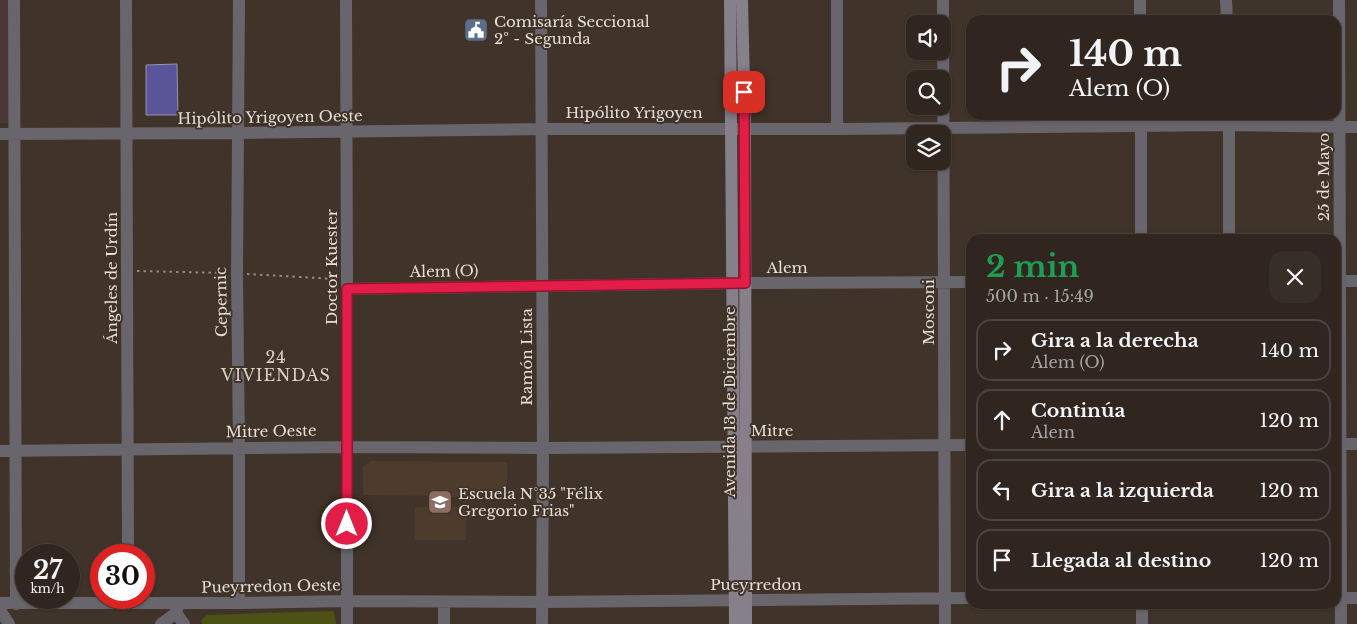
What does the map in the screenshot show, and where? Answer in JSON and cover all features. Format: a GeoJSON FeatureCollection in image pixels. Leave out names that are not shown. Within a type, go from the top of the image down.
{"type":"FeatureCollection","features":[{"type":"Feature","properties":{"kind":"street"},"geometry":{"type":"LineString","coordinates":[[14,0],[16,544]]}},
{"type":"Feature","properties":{"kind":"street","name":"Ángeles de Urdín"},"geometry":{"type":"LineString","coordinates":[[126,0],[128,544]]}},
{"type":"Feature","properties":{"kind":"street","name":"Cepernic"},"geometry":{"type":"LineString","coordinates":[[238,0],[239,603]]}},
{"type":"Feature","properties":{"kind":"street","name":"Doctor Kuester"},"geometry":{"type":"LineString","coordinates":[[346,0],[347,624]]}},
{"type":"Feature","properties":{"kind":"street","name":"Ramón Lista"},"geometry":{"type":"LineString","coordinates":[[541,0],[542,624]]}},
{"type":"Feature","properties":{"kind":"street","name":"Avenida 13 de Diciembre"},"geometry":{"type":"LineString","coordinates":[[730,0],[732,129],[739,283]]}},
{"type":"Feature","properties":{"kind":"street","name":"Avenida 13 de Diciembre"},"geometry":{"type":"LineString","coordinates":[[735,624],[740,600],[739,283],[745,128],[742,0]]}},
{"type":"Feature","properties":{"kind":"street"},"geometry":{"type":"LineString","coordinates":[[837,0],[837,129]]}},
{"type":"Feature","properties":{"kind":"street","name":"Mosconi"},"geometry":{"type":"LineString","coordinates":[[944,0],[944,125]]}},
{"type":"Feature","properties":{"kind":"street"},"geometry":{"type":"LineString","coordinates":[[1140,0],[1140,15]]}},
{"type":"Feature","properties":{"kind":"street"},"geometry":{"type":"LineString","coordinates":[[1226,0],[1227,15]]}},
{"type":"Feature","properties":{"kind":"street","name":"25 de Mayo"},"geometry":{"type":"LineString","coordinates":[[1339,0],[1339,15]]}},
{"type":"Feature","properties":{"kind":"street"},"geometry":{"type":"LineString","coordinates":[[1229,120],[1229,234]]}},
{"type":"Feature","properties":{"kind":"street","name":"Hipólito Yrigoyen"},"geometry":{"type":"LineString","coordinates":[[951,128],[1229,120],[1357,127]]}},
{"type":"Feature","properties":{"kind":"street","name":"25 de Mayo"},"geometry":{"type":"LineString","coordinates":[[1339,234],[1340,120]]}},
{"type":"Feature","properties":{"kind":"street"},"geometry":{"type":"LineString","coordinates":[[1141,121],[1141,234]]}},
{"type":"Feature","properties":{"kind":"street","name":"Hipólito Yrigoyen"},"geometry":{"type":"LineString","coordinates":[[541,129],[906,128]]}},
{"type":"Feature","properties":{"kind":"street","name":"Hipólito Yrigoyen Oeste"},"geometry":{"type":"LineString","coordinates":[[0,134],[541,129]]}},
{"type":"Feature","properties":{"kind":"street","name":"Mosconi"},"geometry":{"type":"LineString","coordinates":[[944,170],[945,624]]}},
{"type":"Feature","properties":{"kind":"street"},"geometry":{"type":"LineString","coordinates":[[1341,281],[1357,281]]}},
{"type":"Feature","properties":{"kind":"street","name":"Alem"},"geometry":{"type":"LineString","coordinates":[[542,286],[966,282]]}},
{"type":"Feature","properties":{"kind":"street","name":"Alem (O)"},"geometry":{"type":"LineString","coordinates":[[347,284],[542,286]]}},
{"type":"Feature","properties":{"kind":"street"},"geometry":{"type":"LineString","coordinates":[[1341,444],[1357,444]]}},
{"type":"Feature","properties":{"kind":"street","name":"Mitre"},"geometry":{"type":"LineString","coordinates":[[543,448],[966,445]]}},
{"type":"Feature","properties":{"kind":"street","name":"Mitre Oeste"},"geometry":{"type":"LineString","coordinates":[[0,451],[128,448],[543,448]]}},
{"type":"Feature","properties":{"kind":"street","name":"Pueyrredon"},"geometry":{"type":"LineString","coordinates":[[542,602],[966,598]]}},
{"type":"Feature","properties":{"kind":"street"},"geometry":{"type":"LineString","coordinates":[[1341,598],[1357,598]]}},
{"type":"Feature","properties":{"kind":"street","name":"Avenida 13 de Diciembre"},"geometry":{"type":"LineString","coordinates":[[740,600],[746,624]]}},
{"type":"Feature","properties":{"kind":"street","name":"Pueyrredon Oeste"},"geometry":{"type":"LineString","coordinates":[[155,604],[178,608],[239,603],[346,601],[542,602]]}},
{"type":"Feature","properties":{"kind":"street"},"geometry":{"type":"LineString","coordinates":[[444,602],[444,624]]}},
{"type":"Feature","properties":{"kind":"street","name":"Pueyrredon Oeste"},"geometry":{"type":"LineString","coordinates":[[0,603],[15,604]]}},
{"type":"Feature","properties":{"kind":"street"},"geometry":{"type":"LineString","coordinates":[[161,624],[178,608],[184,624]]}},
{"type":"Feature","properties":{"kind":"street"},"geometry":{"type":"LineString","coordinates":[[1142,609],[1142,624]]}},
{"type":"Feature","properties":{"kind":"street","name":"25 de Mayo"},"geometry":{"type":"LineString","coordinates":[[1339,609],[1340,624]]}},
{"type":"Feature","properties":{"kind":"street"},"geometry":{"type":"LineString","coordinates":[[0,610],[9,624]]}},
{"type":"Feature","properties":{"kind":"path"},"geometry":{"type":"LineString","coordinates":[[128,270],[237,274],[347,284]]}},
{"type":"Feature","properties":{"kind":"shaded area"},"geometry":{"type":"Polygon","coordinates":[[[0,0],[9,0],[9,123],[0,123],[0,0]]]}},
{"type":"Feature","properties":{"kind":"shaded area","name":"Escuela N°35 \"Félix Gregorio Frias\""},"geometry":{"type":"Polygon","coordinates":[[[371,461],[507,462],[507,497],[448,497],[448,507],[466,507],[466,540],[415,540],[415,507],[432,507],[432,496],[363,495],[363,467],[371,461]]]}},
{"type":"Feature","properties":{"kind":"green space"},"geometry":{"type":"Polygon","coordinates":[[[333,611],[336,624],[202,624],[201,620],[207,615],[333,611]]]}},
{"type":"Feature","properties":{"kind":"building"},"geometry":{"type":"Polygon","coordinates":[[[177,64],[178,115],[146,115],[146,65],[177,64]]]}},
{"type":"Feature","properties":{"kind":"place","name":"Comisaría Seccional 2º - Segunda"},"geometry":{"type":"Point","coordinates":[476,30]}},
{"type":"Feature","properties":{"kind":"place","name":"Escuela N°35 \"Félix Gregorio Frias\""},"geometry":{"type":"Point","coordinates":[440,502]}},
{"type":"Feature","properties":{"kind":"district","name":"24 VIVIENDAS"},"geometry":{"type":"Point","coordinates":[276,366]}},
{"type":"Feature","properties":{"kind":"route"},"geometry":{"type":"LineString","coordinates":[[347,524],[347,289],[745,283],[744,92]]}}]}
